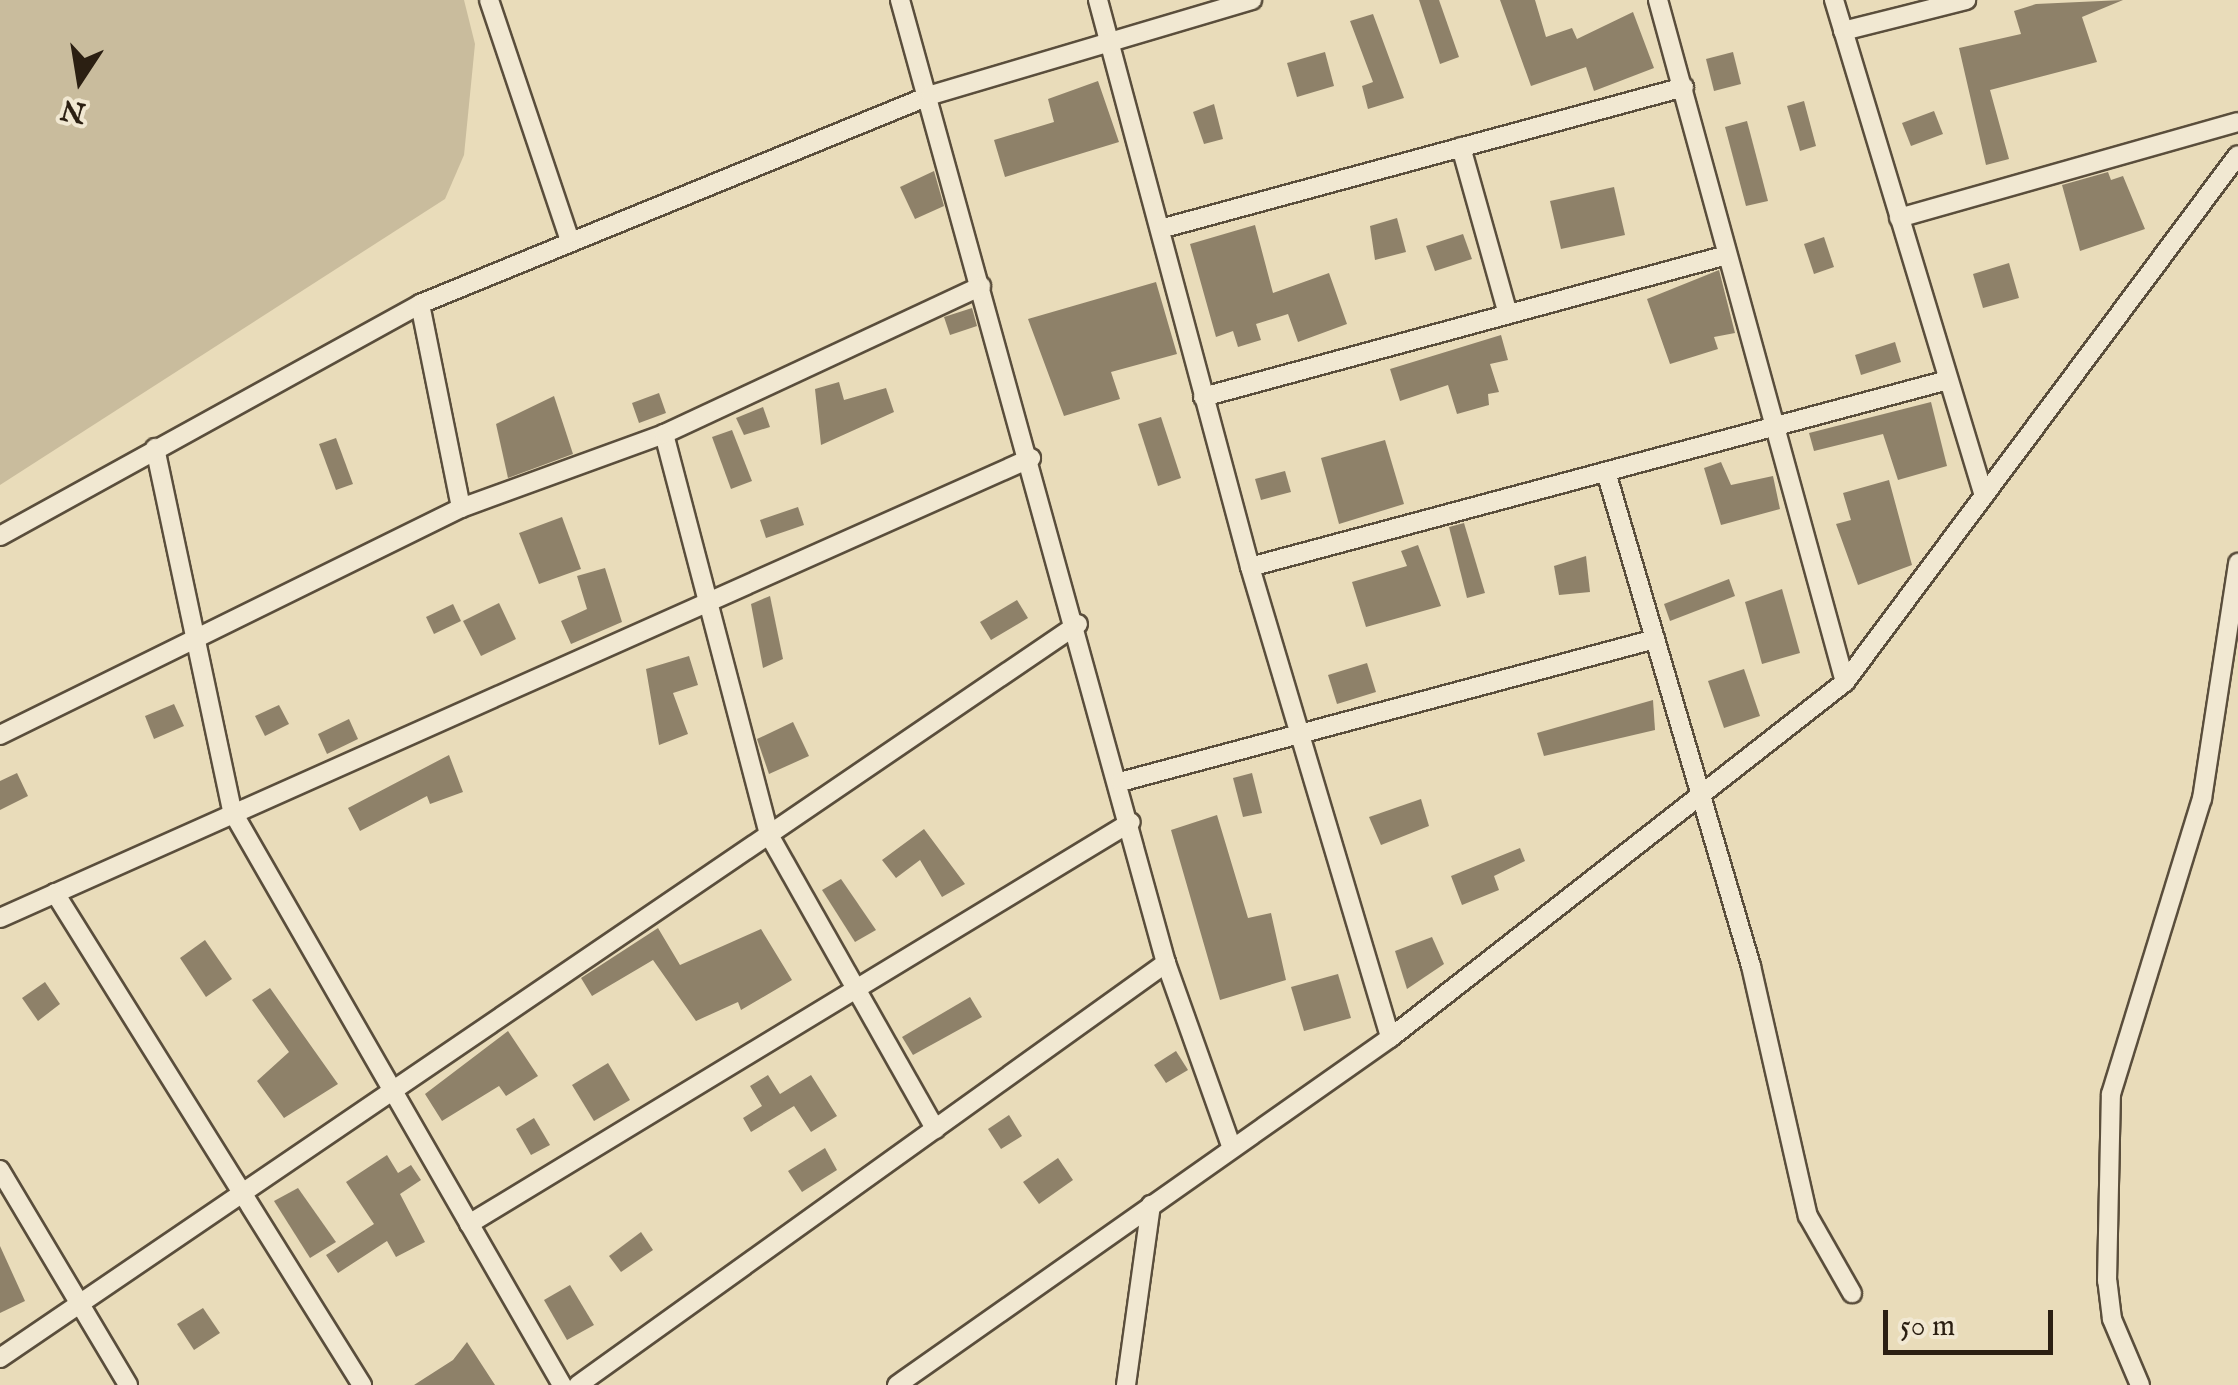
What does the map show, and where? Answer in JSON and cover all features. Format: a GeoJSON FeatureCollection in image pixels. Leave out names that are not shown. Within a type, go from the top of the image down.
{"type":"FeatureCollection","features":[{"type":"Feature","properties":{"kind":"street"},"geometry":{"type":"LineString","coordinates":[[489,0],[570,240]]}},
{"type":"Feature","properties":{"kind":"street"},"geometry":{"type":"LineString","coordinates":[[900,0],[931,95],[1078,624],[1166,963],[1232,1148]]}},
{"type":"Feature","properties":{"kind":"street"},"geometry":{"type":"LineString","coordinates":[[1098,0],[1202,397],[1390,1038]]}},
{"type":"Feature","properties":{"kind":"street"},"geometry":{"type":"LineString","coordinates":[[0,536],[420,304],[931,95],[1252,0]]}},
{"type":"Feature","properties":{"kind":"street"},"geometry":{"type":"LineString","coordinates":[[1658,0],[1845,682]]}},
{"type":"Feature","properties":{"kind":"street"},"geometry":{"type":"LineString","coordinates":[[1834,0],[1984,496]]}},
{"type":"Feature","properties":{"kind":"street"},"geometry":{"type":"LineString","coordinates":[[1843,32],[1966,0]]}},
{"type":"Feature","properties":{"kind":"street"},"geometry":{"type":"LineString","coordinates":[[1160,229],[1684,87]]}},
{"type":"Feature","properties":{"kind":"street"},"geometry":{"type":"LineString","coordinates":[[1900,218],[2238,122]]}},
{"type":"Feature","properties":{"kind":"street"},"geometry":{"type":"LineString","coordinates":[[1461,147],[1508,314]]}},
{"type":"Feature","properties":{"kind":"street"},"geometry":{"type":"LineString","coordinates":[[896,1385],[1390,1038],[1701,800],[1845,682],[2238,155]]}},
{"type":"Feature","properties":{"kind":"street"},"geometry":{"type":"LineString","coordinates":[[1202,397],[1728,255]]}},
{"type":"Feature","properties":{"kind":"street"},"geometry":{"type":"LineString","coordinates":[[0,736],[461,508],[664,434],[981,286]]}},
{"type":"Feature","properties":{"kind":"street"},"geometry":{"type":"LineString","coordinates":[[420,304],[461,508]]}},
{"type":"Feature","properties":{"kind":"street"},"geometry":{"type":"LineString","coordinates":[[1250,567],[1948,380]]}},
{"type":"Feature","properties":{"kind":"street"},"geometry":{"type":"LineString","coordinates":[[664,434],[711,598],[769,835],[860,986],[935,1129]]}},
{"type":"Feature","properties":{"kind":"street"},"geometry":{"type":"LineString","coordinates":[[155,448],[202,636],[232,812],[562,1385]]}},
{"type":"Feature","properties":{"kind":"street"},"geometry":{"type":"LineString","coordinates":[[0,918],[1031,458]]}},
{"type":"Feature","properties":{"kind":"street"},"geometry":{"type":"LineString","coordinates":[[1606,472],[1784,1091],[1808,1216],[1852,1293]]}},
{"type":"Feature","properties":{"kind":"street"},"geometry":{"type":"LineString","coordinates":[[2140,1385],[2112,1319],[2108,1281],[2110,1094],[2202,799],[2238,562]]}},
{"type":"Feature","properties":{"kind":"street"},"geometry":{"type":"LineString","coordinates":[[0,1358],[1078,624]]}},
{"type":"Feature","properties":{"kind":"street"},"geometry":{"type":"LineString","coordinates":[[1120,782],[1302,739],[1655,640]]}},
{"type":"Feature","properties":{"kind":"street"},"geometry":{"type":"LineString","coordinates":[[469,1224],[1130,822]]}},
{"type":"Feature","properties":{"kind":"street"},"geometry":{"type":"LineString","coordinates":[[55,893],[362,1385]]}},
{"type":"Feature","properties":{"kind":"street"},"geometry":{"type":"LineString","coordinates":[[578,1385],[1166,963]]}},
{"type":"Feature","properties":{"kind":"street"},"geometry":{"type":"LineString","coordinates":[[0,1170],[128,1385]]}},
{"type":"Feature","properties":{"kind":"street"},"geometry":{"type":"LineString","coordinates":[[1126,1385],[1151,1205]]}},
{"type":"Feature","properties":{"kind":"shaded area"},"geometry":{"type":"Polygon","coordinates":[[[0,0],[464,0],[475,44],[464,155],[445,199],[0,485],[0,0]]]}},
{"type":"Feature","properties":{"kind":"building"},"geometry":{"type":"Polygon","coordinates":[[[1419,0],[1439,0],[1459,57],[1440,64],[1419,0]]]}},
{"type":"Feature","properties":{"kind":"building"},"geometry":{"type":"Polygon","coordinates":[[[1500,0],[1535,0],[1546,37],[1572,28],[1577,39],[1633,12],[1654,68],[1594,91],[1586,67],[1531,86],[1500,0]]]}},
{"type":"Feature","properties":{"kind":"building"},"geometry":{"type":"Polygon","coordinates":[[[2123,0],[2082,17],[2097,62],[1990,90],[2009,159],[1986,165],[1959,48],[2021,34],[2014,11],[2036,4],[2123,0]]]}},
{"type":"Feature","properties":{"kind":"building"},"geometry":{"type":"Polygon","coordinates":[[[1373,14],[1404,98],[1368,109],[1362,86],[1373,82],[1350,21],[1373,14]]]}},
{"type":"Feature","properties":{"kind":"building"},"geometry":{"type":"Polygon","coordinates":[[[1325,52],[1334,86],[1297,97],[1287,63],[1325,52]]]}},
{"type":"Feature","properties":{"kind":"building"},"geometry":{"type":"Polygon","coordinates":[[[1733,52],[1741,84],[1714,91],[1706,59],[1733,52]]]}},
{"type":"Feature","properties":{"kind":"building"},"geometry":{"type":"Polygon","coordinates":[[[1098,81],[1119,142],[1005,177],[994,140],[1054,122],[1048,99],[1098,81]]]}},
{"type":"Feature","properties":{"kind":"building"},"geometry":{"type":"Polygon","coordinates":[[[1804,101],[1816,146],[1800,151],[1787,106],[1804,101]]]}},
{"type":"Feature","properties":{"kind":"building"},"geometry":{"type":"Polygon","coordinates":[[[1214,104],[1223,139],[1204,144],[1193,112],[1214,104]]]}},
{"type":"Feature","properties":{"kind":"building"},"geometry":{"type":"Polygon","coordinates":[[[1934,111],[1943,134],[1911,146],[1902,123],[1934,111]]]}},
{"type":"Feature","properties":{"kind":"building"},"geometry":{"type":"Polygon","coordinates":[[[1747,121],[1768,201],[1746,206],[1725,127],[1747,121]]]}},
{"type":"Feature","properties":{"kind":"building"},"geometry":{"type":"Polygon","coordinates":[[[934,171],[944,206],[915,219],[900,187],[934,171]]]}},
{"type":"Feature","properties":{"kind":"building"},"geometry":{"type":"Polygon","coordinates":[[[2108,172],[2111,180],[2123,176],[2145,229],[2080,251],[2062,185],[2108,172]]]}},
{"type":"Feature","properties":{"kind":"building"},"geometry":{"type":"Polygon","coordinates":[[[1614,187],[1625,235],[1561,249],[1550,201],[1614,187]]]}},
{"type":"Feature","properties":{"kind":"building"},"geometry":{"type":"Polygon","coordinates":[[[1397,218],[1406,252],[1375,260],[1370,226],[1397,218]]]}},
{"type":"Feature","properties":{"kind":"building"},"geometry":{"type":"Polygon","coordinates":[[[1255,225],[1273,293],[1329,273],[1347,324],[1298,342],[1288,314],[1256,324],[1261,340],[1238,347],[1233,331],[1216,337],[1190,244],[1255,225]]]}},
{"type":"Feature","properties":{"kind":"building"},"geometry":{"type":"Polygon","coordinates":[[[1463,234],[1472,259],[1435,271],[1426,246],[1463,234]]]}},
{"type":"Feature","properties":{"kind":"building"},"geometry":{"type":"Polygon","coordinates":[[[1824,237],[1834,267],[1814,274],[1804,244],[1824,237]]]}},
{"type":"Feature","properties":{"kind":"building"},"geometry":{"type":"Polygon","coordinates":[[[2009,263],[2019,298],[1983,308],[1973,274],[2009,263]]]}},
{"type":"Feature","properties":{"kind":"building"},"geometry":{"type":"Polygon","coordinates":[[[1719,270],[1735,333],[1714,337],[1718,349],[1670,364],[1647,299],[1719,270]]]}},
{"type":"Feature","properties":{"kind":"building"},"geometry":{"type":"Polygon","coordinates":[[[1156,282],[1177,354],[1111,372],[1120,399],[1064,416],[1028,319],[1156,282]]]}},
{"type":"Feature","properties":{"kind":"building"},"geometry":{"type":"Polygon","coordinates":[[[972,308],[977,326],[950,335],[944,317],[972,308]]]}},
{"type":"Feature","properties":{"kind":"building"},"geometry":{"type":"Polygon","coordinates":[[[1501,335],[1508,360],[1490,364],[1499,392],[1488,394],[1489,405],[1457,414],[1448,385],[1400,401],[1390,369],[1501,335]]]}},
{"type":"Feature","properties":{"kind":"building"},"geometry":{"type":"Polygon","coordinates":[[[1895,342],[1901,362],[1861,375],[1855,355],[1895,342]]]}},
{"type":"Feature","properties":{"kind":"building"},"geometry":{"type":"Polygon","coordinates":[[[839,382],[844,400],[886,388],[894,412],[821,445],[815,389],[839,382]]]}},
{"type":"Feature","properties":{"kind":"building"},"geometry":{"type":"Polygon","coordinates":[[[659,393],[666,413],[639,423],[632,403],[659,393]]]}},
{"type":"Feature","properties":{"kind":"building"},"geometry":{"type":"Polygon","coordinates":[[[554,396],[573,454],[508,478],[496,424],[554,396]]]}},
{"type":"Feature","properties":{"kind":"building"},"geometry":{"type":"Polygon","coordinates":[[[1931,402],[1947,466],[1898,480],[1883,434],[1814,451],[1809,433],[1931,402]]]}},
{"type":"Feature","properties":{"kind":"building"},"geometry":{"type":"Polygon","coordinates":[[[763,407],[770,427],[744,435],[736,418],[763,407]]]}},
{"type":"Feature","properties":{"kind":"building"},"geometry":{"type":"Polygon","coordinates":[[[1161,417],[1181,478],[1158,486],[1138,424],[1161,417]]]}},
{"type":"Feature","properties":{"kind":"building"},"geometry":{"type":"Polygon","coordinates":[[[732,430],[752,481],[731,489],[712,437],[732,430]]]}},
{"type":"Feature","properties":{"kind":"building"},"geometry":{"type":"Polygon","coordinates":[[[336,438],[353,484],[336,490],[319,444],[336,438]]]}},
{"type":"Feature","properties":{"kind":"building"},"geometry":{"type":"Polygon","coordinates":[[[1385,440],[1404,504],[1339,524],[1321,458],[1385,440]]]}},
{"type":"Feature","properties":{"kind":"building"},"geometry":{"type":"Polygon","coordinates":[[[1721,462],[1731,485],[1773,476],[1780,509],[1721,525],[1704,468],[1721,462]]]}},
{"type":"Feature","properties":{"kind":"building"},"geometry":{"type":"Polygon","coordinates":[[[1285,471],[1291,492],[1261,500],[1255,479],[1285,471]]]}},
{"type":"Feature","properties":{"kind":"building"},"geometry":{"type":"Polygon","coordinates":[[[1889,480],[1912,565],[1858,585],[1836,524],[1851,520],[1843,493],[1889,480]]]}},
{"type":"Feature","properties":{"kind":"building"},"geometry":{"type":"Polygon","coordinates":[[[798,507],[804,525],[766,538],[760,520],[798,507]]]}},
{"type":"Feature","properties":{"kind":"building"},"geometry":{"type":"Polygon","coordinates":[[[562,517],[581,569],[539,584],[519,533],[562,517]]]}},
{"type":"Feature","properties":{"kind":"building"},"geometry":{"type":"Polygon","coordinates":[[[1464,523],[1485,593],[1467,598],[1449,527],[1464,523]]]}},
{"type":"Feature","properties":{"kind":"building"},"geometry":{"type":"Polygon","coordinates":[[[1418,545],[1441,606],[1366,627],[1352,582],[1407,566],[1401,551],[1418,545]]]}},
{"type":"Feature","properties":{"kind":"building"},"geometry":{"type":"Polygon","coordinates":[[[1586,556],[1590,592],[1559,595],[1554,566],[1586,556]]]}},
{"type":"Feature","properties":{"kind":"building"},"geometry":{"type":"Polygon","coordinates":[[[605,568],[622,622],[571,644],[561,621],[587,609],[577,576],[605,568]]]}},
{"type":"Feature","properties":{"kind":"building"},"geometry":{"type":"Polygon","coordinates":[[[1729,579],[1735,596],[1670,621],[1664,604],[1729,579]]]}},
{"type":"Feature","properties":{"kind":"building"},"geometry":{"type":"Polygon","coordinates":[[[1782,589],[1800,653],[1762,664],[1745,602],[1782,589]]]}},
{"type":"Feature","properties":{"kind":"building"},"geometry":{"type":"Polygon","coordinates":[[[770,596],[783,659],[763,668],[751,604],[770,596]]]}},
{"type":"Feature","properties":{"kind":"building"},"geometry":{"type":"Polygon","coordinates":[[[1017,600],[1028,618],[991,640],[980,622],[1017,600]]]}},
{"type":"Feature","properties":{"kind":"building"},"geometry":{"type":"Polygon","coordinates":[[[499,603],[516,639],[481,656],[463,621],[499,603]]]}},
{"type":"Feature","properties":{"kind":"building"},"geometry":{"type":"Polygon","coordinates":[[[453,604],[461,621],[434,634],[426,617],[453,604]]]}},
{"type":"Feature","properties":{"kind":"building"},"geometry":{"type":"Polygon","coordinates":[[[689,656],[698,685],[673,693],[688,734],[659,745],[646,669],[689,656]]]}},
{"type":"Feature","properties":{"kind":"building"},"geometry":{"type":"Polygon","coordinates":[[[1367,663],[1376,692],[1337,704],[1328,675],[1367,663]]]}},
{"type":"Feature","properties":{"kind":"building"},"geometry":{"type":"Polygon","coordinates":[[[1744,669],[1760,716],[1724,728],[1708,681],[1744,669]]]}},
{"type":"Feature","properties":{"kind":"building"},"geometry":{"type":"Polygon","coordinates":[[[1653,700],[1655,730],[1544,756],[1537,733],[1653,700]]]}},
{"type":"Feature","properties":{"kind":"building"},"geometry":{"type":"Polygon","coordinates":[[[174,704],[184,726],[154,739],[145,716],[174,704]]]}},
{"type":"Feature","properties":{"kind":"building"},"geometry":{"type":"Polygon","coordinates":[[[279,705],[289,724],[265,736],[255,716],[279,705]]]}},
{"type":"Feature","properties":{"kind":"building"},"geometry":{"type":"Polygon","coordinates":[[[349,719],[358,739],[327,754],[318,734],[349,719]]]}},
{"type":"Feature","properties":{"kind":"building"},"geometry":{"type":"Polygon","coordinates":[[[793,722],[809,756],[769,774],[757,739],[793,722]]]}},
{"type":"Feature","properties":{"kind":"building"},"geometry":{"type":"Polygon","coordinates":[[[449,755],[463,792],[430,804],[427,796],[360,831],[348,808],[449,755]]]}},
{"type":"Feature","properties":{"kind":"building"},"geometry":{"type":"Polygon","coordinates":[[[17,773],[28,796],[0,810],[0,781],[17,773]]]}},
{"type":"Feature","properties":{"kind":"building"},"geometry":{"type":"Polygon","coordinates":[[[1252,773],[1262,813],[1243,817],[1233,778],[1252,773]]]}},
{"type":"Feature","properties":{"kind":"building"},"geometry":{"type":"Polygon","coordinates":[[[1421,799],[1429,826],[1381,845],[1369,817],[1421,799]]]}},
{"type":"Feature","properties":{"kind":"building"},"geometry":{"type":"Polygon","coordinates":[[[1217,815],[1248,918],[1271,913],[1286,980],[1220,1000],[1171,830],[1217,815]]]}},
{"type":"Feature","properties":{"kind":"building"},"geometry":{"type":"Polygon","coordinates":[[[924,829],[965,884],[942,897],[920,860],[896,878],[882,860],[924,829]]]}},
{"type":"Feature","properties":{"kind":"building"},"geometry":{"type":"Polygon","coordinates":[[[1520,848],[1525,861],[1494,876],[1499,890],[1462,905],[1451,876],[1520,848]]]}},
{"type":"Feature","properties":{"kind":"building"},"geometry":{"type":"Polygon","coordinates":[[[841,879],[876,930],[855,942],[822,890],[841,879]]]}},
{"type":"Feature","properties":{"kind":"building"},"geometry":{"type":"Polygon","coordinates":[[[658,928],[680,965],[761,929],[792,980],[741,1010],[738,1002],[696,1021],[653,960],[592,996],[581,978],[658,928]]]}},
{"type":"Feature","properties":{"kind":"building"},"geometry":{"type":"Polygon","coordinates":[[[1432,937],[1444,964],[1407,989],[1395,951],[1432,937]]]}},
{"type":"Feature","properties":{"kind":"building"},"geometry":{"type":"Polygon","coordinates":[[[205,940],[232,979],[206,997],[180,958],[205,940]]]}},
{"type":"Feature","properties":{"kind":"building"},"geometry":{"type":"Polygon","coordinates":[[[1338,974],[1351,1018],[1304,1031],[1291,987],[1338,974]]]}},
{"type":"Feature","properties":{"kind":"building"},"geometry":{"type":"Polygon","coordinates":[[[45,982],[60,1004],[38,1021],[22,998],[45,982]]]}},
{"type":"Feature","properties":{"kind":"building"},"geometry":{"type":"Polygon","coordinates":[[[270,988],[338,1084],[284,1118],[257,1081],[289,1052],[252,1000],[270,988]]]}},
{"type":"Feature","properties":{"kind":"building"},"geometry":{"type":"Polygon","coordinates":[[[970,997],[982,1017],[913,1055],[902,1037],[970,997]]]}},
{"type":"Feature","properties":{"kind":"building"},"geometry":{"type":"Polygon","coordinates":[[[508,1031],[538,1076],[506,1096],[499,1086],[442,1121],[425,1094],[508,1031]]]}},
{"type":"Feature","properties":{"kind":"building"},"geometry":{"type":"Polygon","coordinates":[[[1176,1051],[1188,1070],[1166,1083],[1154,1065],[1176,1051]]]}},
{"type":"Feature","properties":{"kind":"building"},"geometry":{"type":"Polygon","coordinates":[[[608,1063],[630,1100],[594,1121],[572,1085],[608,1063]]]}},
{"type":"Feature","properties":{"kind":"building"},"geometry":{"type":"Polygon","coordinates":[[[768,1075],[780,1094],[811,1075],[837,1116],[811,1132],[794,1106],[751,1132],[743,1118],[762,1106],[750,1086],[768,1075]]]}},
{"type":"Feature","properties":{"kind":"building"},"geometry":{"type":"Polygon","coordinates":[[[1009,1115],[1022,1136],[1001,1149],[988,1129],[1009,1115]]]}},
{"type":"Feature","properties":{"kind":"building"},"geometry":{"type":"Polygon","coordinates":[[[534,1118],[550,1145],[531,1155],[516,1129],[534,1118]]]}},
{"type":"Feature","properties":{"kind":"building"},"geometry":{"type":"Polygon","coordinates":[[[825,1148],[837,1170],[802,1192],[788,1171],[825,1148]]]}},
{"type":"Feature","properties":{"kind":"building"},"geometry":{"type":"Polygon","coordinates":[[[387,1155],[398,1173],[411,1165],[421,1180],[400,1194],[425,1242],[396,1257],[387,1241],[338,1273],[326,1255],[374,1224],[346,1182],[387,1155]]]}},
{"type":"Feature","properties":{"kind":"building"},"geometry":{"type":"Polygon","coordinates":[[[1058,1158],[1073,1180],[1039,1204],[1023,1182],[1058,1158]]]}},
{"type":"Feature","properties":{"kind":"building"},"geometry":{"type":"Polygon","coordinates":[[[298,1188],[336,1242],[310,1258],[274,1201],[298,1188]]]}},
{"type":"Feature","properties":{"kind":"building"},"geometry":{"type":"Polygon","coordinates":[[[641,1232],[653,1250],[621,1272],[609,1256],[641,1232]]]}},
{"type":"Feature","properties":{"kind":"building"},"geometry":{"type":"Polygon","coordinates":[[[0,1246],[25,1301],[0,1313],[0,1246]]]}},
{"type":"Feature","properties":{"kind":"building"},"geometry":{"type":"Polygon","coordinates":[[[570,1285],[594,1325],[567,1340],[544,1300],[570,1285]]]}},
{"type":"Feature","properties":{"kind":"building"},"geometry":{"type":"Polygon","coordinates":[[[203,1308],[220,1333],[194,1350],[177,1324],[203,1308]]]}},
{"type":"Feature","properties":{"kind":"building"},"geometry":{"type":"Polygon","coordinates":[[[467,1342],[495,1385],[414,1385],[453,1360],[467,1342]]]}}]}
